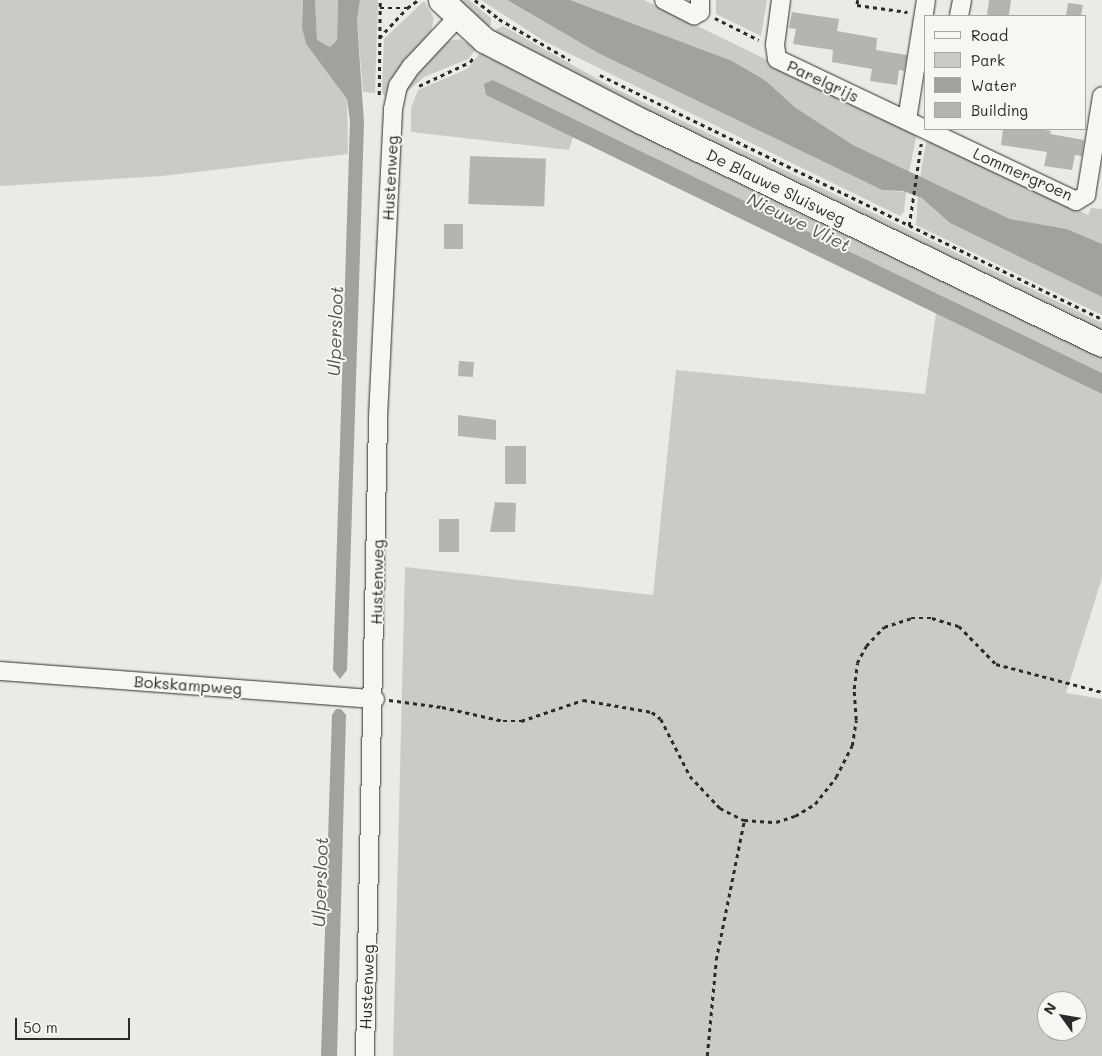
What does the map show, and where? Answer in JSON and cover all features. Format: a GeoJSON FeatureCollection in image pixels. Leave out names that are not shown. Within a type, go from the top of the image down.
{"type":"FeatureCollection","features":[{"type":"Feature","properties":{"kind":"main road","name":"De Blauwe Sluisweg"},"geometry":{"type":"LineString","coordinates":[[458,6],[484,40],[652,126],[1102,344]]}},
{"type":"Feature","properties":{"kind":"street"},"geometry":{"type":"LineString","coordinates":[[664,0],[694,15],[700,6]]}},
{"type":"Feature","properties":{"kind":"street","name":"Parelgrijs"},"geometry":{"type":"LineString","coordinates":[[781,0],[775,45],[777,59],[924,129]]}},
{"type":"Feature","properties":{"kind":"street"},"geometry":{"type":"LineString","coordinates":[[959,15],[962,0]]}},
{"type":"Feature","properties":{"kind":"street","name":"Hustenweg"},"geometry":{"type":"LineString","coordinates":[[365,1056],[375,699],[378,417],[393,109],[398,86],[458,6]]}},
{"type":"Feature","properties":{"kind":"street"},"geometry":{"type":"LineString","coordinates":[[906,120],[925,7]]}},
{"type":"Feature","properties":{"kind":"street","name":"Lommergroen"},"geometry":{"type":"LineString","coordinates":[[928,130],[941,133],[1076,201],[1086,195],[1102,96]]}},
{"type":"Feature","properties":{"kind":"street","name":"Bokskampweg"},"geometry":{"type":"LineString","coordinates":[[0,671],[375,699]]}},
{"type":"Feature","properties":{"kind":"path"},"geometry":{"type":"LineString","coordinates":[[380,0],[377,94],[393,109],[418,86],[440,74],[470,62],[498,19]]}},
{"type":"Feature","properties":{"kind":"path"},"geometry":{"type":"LineString","coordinates":[[379,39],[407,8],[418,0]]}},
{"type":"Feature","properties":{"kind":"path"},"geometry":{"type":"LineString","coordinates":[[858,0],[858,4],[925,7]]}},
{"type":"Feature","properties":{"kind":"path"},"geometry":{"type":"LineString","coordinates":[[458,6],[498,19],[575,63]]}},
{"type":"Feature","properties":{"kind":"path"},"geometry":{"type":"LineString","coordinates":[[700,6],[775,45]]}},
{"type":"Feature","properties":{"kind":"path"},"geometry":{"type":"LineString","coordinates":[[380,8],[407,8]]}},
{"type":"Feature","properties":{"kind":"path","name":"De Blauwe Sluisweg"},"geometry":{"type":"LineString","coordinates":[[591,71],[1102,319]]}},
{"type":"Feature","properties":{"kind":"path"},"geometry":{"type":"LineString","coordinates":[[909,226],[918,163]]}},
{"type":"Feature","properties":{"kind":"path"},"geometry":{"type":"LineString","coordinates":[[375,699],[442,707],[503,720],[522,721],[566,703],[583,700],[652,712],[661,719],[690,776],[720,808],[744,820],[776,822],[795,816],[815,804],[836,777],[852,746],[856,720],[854,689],[857,663],[873,638],[884,628],[902,621],[932,618],[959,626],[996,664],[1102,692]]}},
{"type":"Feature","properties":{"kind":"path"},"geometry":{"type":"LineString","coordinates":[[707,1056],[716,960],[744,820]]}},
{"type":"Feature","properties":{"kind":"green space"},"geometry":{"type":"Polygon","coordinates":[[[0,0],[303,0],[302,28],[306,44],[347,99],[348,154],[162,176],[0,186],[0,0]]]}},
{"type":"Feature","properties":{"kind":"green space"},"geometry":{"type":"Polygon","coordinates":[[[315,0],[338,0],[337,40],[330,47],[317,41],[315,0]]]}},
{"type":"Feature","properties":{"kind":"green space"},"geometry":{"type":"Polygon","coordinates":[[[360,0],[378,0],[375,93],[363,92],[357,20],[360,0]]]}},
{"type":"Feature","properties":{"kind":"green space"},"geometry":{"type":"Polygon","coordinates":[[[456,0],[469,0],[491,18],[491,25],[487,29],[456,0]]]}},
{"type":"Feature","properties":{"kind":"green space"},"geometry":{"type":"Polygon","coordinates":[[[481,0],[507,0],[598,53],[882,190],[906,192],[904,212],[900,216],[544,41],[481,0]]]}},
{"type":"Feature","properties":{"kind":"green space"},"geometry":{"type":"Polygon","coordinates":[[[570,0],[644,0],[917,133],[909,172],[853,145],[796,108],[766,81],[570,0]]]}},
{"type":"Feature","properties":{"kind":"green space"},"geometry":{"type":"Polygon","coordinates":[[[716,0],[767,0],[761,36],[716,14],[716,0]]]}},
{"type":"Feature","properties":{"kind":"green space"},"geometry":{"type":"Polygon","coordinates":[[[424,1],[434,18],[431,31],[389,81],[385,97],[382,92],[384,39],[424,1]]]}},
{"type":"Feature","properties":{"kind":"green space"},"geometry":{"type":"Polygon","coordinates":[[[503,26],[610,86],[1102,323],[1102,336],[630,106],[493,31],[503,26]]]}},
{"type":"Feature","properties":{"kind":"green space"},"geometry":{"type":"Polygon","coordinates":[[[460,39],[476,49],[468,59],[424,77],[402,96],[409,81],[437,49],[449,41],[460,39]]]}},
{"type":"Feature","properties":{"kind":"green space"},"geometry":{"type":"Polygon","coordinates":[[[480,53],[1102,354],[1102,373],[493,80],[486,95],[573,137],[569,150],[411,132],[411,108],[418,90],[467,69],[480,53]]]}},
{"type":"Feature","properties":{"kind":"green space"},"geometry":{"type":"Polygon","coordinates":[[[927,138],[1088,215],[1091,208],[1102,209],[1102,244],[1067,229],[1010,219],[920,177],[927,138]]]}},
{"type":"Feature","properties":{"kind":"green space"},"geometry":{"type":"Polygon","coordinates":[[[918,196],[931,204],[950,223],[1102,297],[1102,315],[916,225],[918,196]]]}},
{"type":"Feature","properties":{"kind":"green space"},"geometry":{"type":"Polygon","coordinates":[[[936,313],[1102,394],[1102,578],[1066,693],[1102,699],[1102,1056],[393,1056],[405,567],[653,595],[676,370],[925,394],[936,313]]]}},
{"type":"Feature","properties":{"kind":"water"},"geometry":{"type":"Polygon","coordinates":[[[303,0],[315,0],[317,40],[330,47],[337,40],[338,0],[360,0],[357,20],[364,123],[347,670],[340,679],[333,670],[350,121],[347,99],[306,44],[302,28],[303,0]]]}},
{"type":"Feature","properties":{"kind":"water"},"geometry":{"type":"Polygon","coordinates":[[[507,0],[570,0],[732,61],[766,81],[796,108],[853,145],[1010,219],[1067,229],[1102,244],[1102,297],[950,223],[922,198],[903,191],[882,190],[598,53],[507,0]]]}},
{"type":"Feature","properties":{"kind":"water"},"geometry":{"type":"Polygon","coordinates":[[[493,80],[1102,373],[1102,394],[486,95],[484,84],[493,80]]]}},
{"type":"Feature","properties":{"kind":"water"},"geometry":{"type":"Polygon","coordinates":[[[336,709],[341,709],[346,715],[337,1056],[321,1056],[332,715],[336,709]]]}},
{"type":"Feature","properties":{"kind":"building"},"geometry":{"type":"Polygon","coordinates":[[[989,0],[1011,0],[1009,15],[987,15],[989,0]]]}},
{"type":"Feature","properties":{"kind":"building"},"geometry":{"type":"Polygon","coordinates":[[[1068,3],[1083,5],[1081,15],[1066,15],[1068,3]]]}},
{"type":"Feature","properties":{"kind":"building"},"geometry":{"type":"Polygon","coordinates":[[[792,12],[839,19],[837,31],[877,38],[876,50],[907,55],[904,71],[899,70],[897,85],[870,81],[872,69],[832,62],[833,50],[793,44],[796,29],[789,28],[792,12]]]}},
{"type":"Feature","properties":{"kind":"building"},"geometry":{"type":"Polygon","coordinates":[[[1003,130],[1044,130],[1051,131],[1050,134],[1084,140],[1082,156],[1075,155],[1072,170],[1044,166],[1047,152],[1001,145],[1003,130]]]}},
{"type":"Feature","properties":{"kind":"building"},"geometry":{"type":"Polygon","coordinates":[[[470,156],[546,159],[544,207],[468,204],[470,156]]]}},
{"type":"Feature","properties":{"kind":"building"},"geometry":{"type":"Polygon","coordinates":[[[444,224],[463,224],[463,249],[444,249],[444,224]]]}},
{"type":"Feature","properties":{"kind":"building"},"geometry":{"type":"Polygon","coordinates":[[[459,361],[474,362],[473,377],[458,376],[459,361]]]}},
{"type":"Feature","properties":{"kind":"building"},"geometry":{"type":"Polygon","coordinates":[[[458,415],[496,420],[496,440],[458,436],[458,415]]]}},
{"type":"Feature","properties":{"kind":"building"},"geometry":{"type":"Polygon","coordinates":[[[505,446],[526,446],[526,484],[505,484],[505,446]]]}},
{"type":"Feature","properties":{"kind":"building"},"geometry":{"type":"Polygon","coordinates":[[[495,502],[516,503],[515,532],[490,532],[495,502]]]}},
{"type":"Feature","properties":{"kind":"building"},"geometry":{"type":"Polygon","coordinates":[[[439,519],[459,519],[459,552],[439,552],[439,519]]]}},
{"type":"Feature","properties":{"kind":"water label","name":"Nieuwe Vliet"},"geometry":{"type":"Point","coordinates":[799,222]}},
{"type":"Feature","properties":{"kind":"water label","name":"Ulpersloot"},"geometry":{"type":"Point","coordinates":[335,331]}},
{"type":"Feature","properties":{"kind":"water label","name":"Ulpersloot"},"geometry":{"type":"Point","coordinates":[320,882]}}]}
